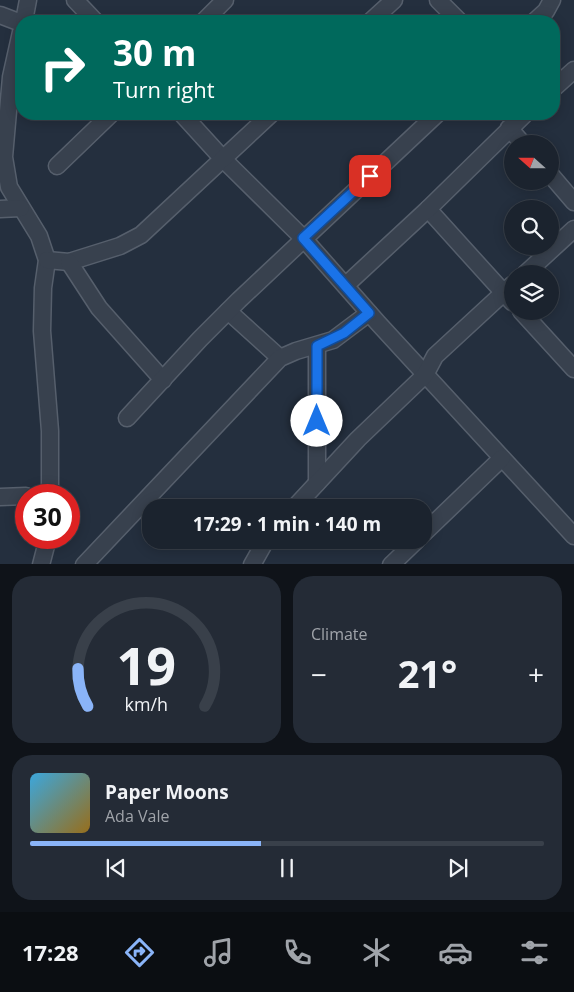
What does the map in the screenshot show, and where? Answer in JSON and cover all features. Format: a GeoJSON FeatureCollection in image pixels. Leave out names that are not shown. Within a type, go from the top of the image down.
{"type":"FeatureCollection","features":[{"type":"Feature","properties":{"kind":"street"},"geometry":{"type":"LineString","coordinates":[[24,15],[28,0]]}},
{"type":"Feature","properties":{"kind":"street"},"geometry":{"type":"LineString","coordinates":[[75,0],[89,15]]}},
{"type":"Feature","properties":{"kind":"street"},"geometry":{"type":"LineString","coordinates":[[210,15],[225,0]]}},
{"type":"Feature","properties":{"kind":"street"},"geometry":{"type":"LineString","coordinates":[[378,15],[394,0]]}},
{"type":"Feature","properties":{"kind":"street"},"geometry":{"type":"LineString","coordinates":[[438,0],[453,15]]}},
{"type":"Feature","properties":{"kind":"street"},"geometry":{"type":"LineString","coordinates":[[542,15],[552,0]]}},
{"type":"Feature","properties":{"kind":"street"},"geometry":{"type":"LineString","coordinates":[[0,15],[15,20]]}},
{"type":"Feature","properties":{"kind":"street"},"geometry":{"type":"LineString","coordinates":[[15,60],[11,78],[4,157],[9,187],[39,236],[48,260],[43,288],[42,331],[50,431],[50,484]]}},
{"type":"Feature","properties":{"kind":"street"},"geometry":{"type":"LineString","coordinates":[[560,83],[574,70]]}},
{"type":"Feature","properties":{"kind":"street"},"geometry":{"type":"LineString","coordinates":[[57,166],[105,120]]}},
{"type":"Feature","properties":{"kind":"street"},"geometry":{"type":"LineString","coordinates":[[187,120],[223,159],[303,238],[425,375],[574,536]]}},
{"type":"Feature","properties":{"kind":"street"},"geometry":{"type":"LineString","coordinates":[[48,260],[69,262],[120,246],[141,235],[265,120]]}},
{"type":"Feature","properties":{"kind":"street"},"geometry":{"type":"LineString","coordinates":[[127,418],[228,311],[303,238],[431,120]]}},
{"type":"Feature","properties":{"kind":"street"},"geometry":{"type":"LineString","coordinates":[[346,285],[428,209],[518,120]]}},
{"type":"Feature","properties":{"kind":"street"},"geometry":{"type":"LineString","coordinates":[[509,128],[515,135]]}},
{"type":"Feature","properties":{"kind":"street"},"geometry":{"type":"LineString","coordinates":[[559,184],[574,202]]}},
{"type":"Feature","properties":{"kind":"street"},"geometry":{"type":"LineString","coordinates":[[0,209],[21,208]]}},
{"type":"Feature","properties":{"kind":"street"},"geometry":{"type":"LineString","coordinates":[[428,209],[504,287]]}},
{"type":"Feature","properties":{"kind":"street"},"geometry":{"type":"LineString","coordinates":[[535,265],[574,229]]}},
{"type":"Feature","properties":{"kind":"street"},"geometry":{"type":"LineString","coordinates":[[69,262],[99,308],[163,380]]}},
{"type":"Feature","properties":{"kind":"street"},"geometry":{"type":"LineString","coordinates":[[302,499],[358,439],[425,375],[435,356],[504,298]]}},
{"type":"Feature","properties":{"kind":"street"},"geometry":{"type":"LineString","coordinates":[[228,311],[280,358]]}},
{"type":"Feature","properties":{"kind":"street"},"geometry":{"type":"LineString","coordinates":[[84,564],[280,358],[307,347],[317,346],[344,333],[369,313]]}},
{"type":"Feature","properties":{"kind":"street"},"geometry":{"type":"LineString","coordinates":[[529,320],[574,369]]}},
{"type":"Feature","properties":{"kind":"street"},"geometry":{"type":"LineString","coordinates":[[317,346],[317,483]]}},
{"type":"Feature","properties":{"kind":"street"},"geometry":{"type":"LineString","coordinates":[[432,525],[502,458]]}},
{"type":"Feature","properties":{"kind":"street"},"geometry":{"type":"LineString","coordinates":[[0,496],[15,496]]}},
{"type":"Feature","properties":{"kind":"street"},"geometry":{"type":"LineString","coordinates":[[41,564],[45,549]]}},
{"type":"Feature","properties":{"kind":"street"},"geometry":{"type":"LineString","coordinates":[[252,564],[261,549]]}},
{"type":"Feature","properties":{"kind":"street"},"geometry":{"type":"LineString","coordinates":[[391,564],[407,549]]}},
{"type":"Feature","properties":{"kind":"route"},"geometry":{"type":"LineString","coordinates":[[317,421],[317,346],[333,340],[369,313],[303,238],[370,176]]}}]}
